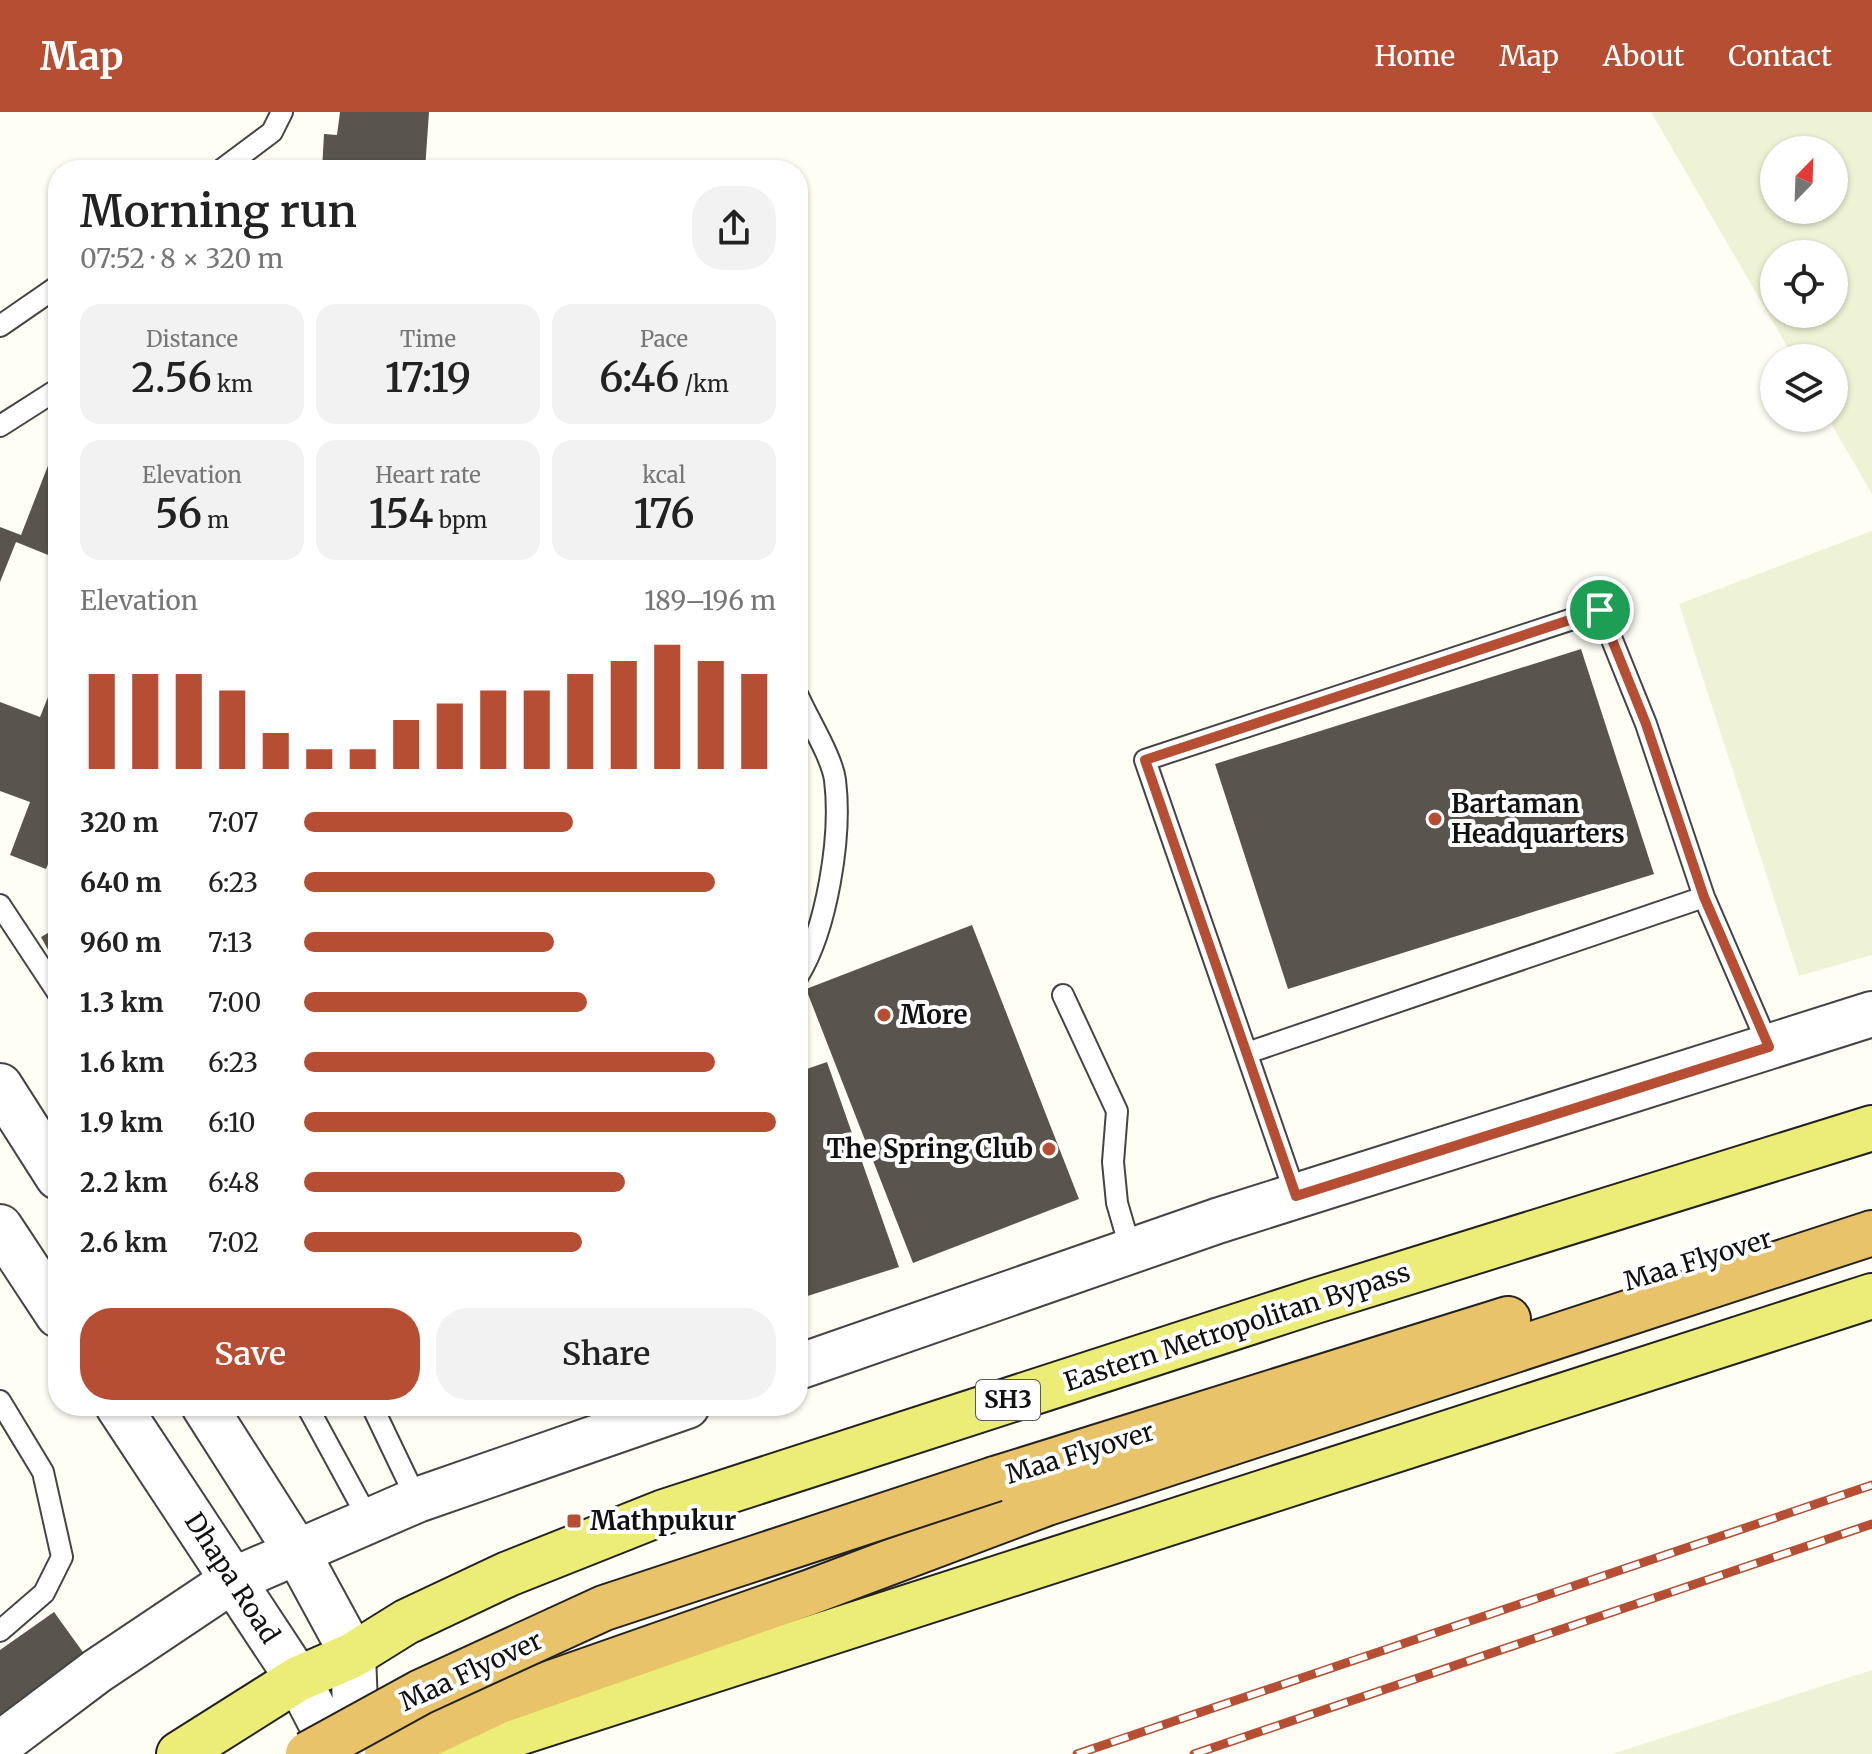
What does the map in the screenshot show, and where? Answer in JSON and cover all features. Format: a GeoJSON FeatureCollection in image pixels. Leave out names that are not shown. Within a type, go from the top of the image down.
{"type":"FeatureCollection","features":[{"type":"Feature","properties":{"kind":"highway","name":"Maa Flyover"},"geometry":{"type":"LineString","coordinates":[[308,1754],[421,1692],[604,1608],[995,1479],[1742,1246],[1872,1202]]}},
{"type":"Feature","properties":{"kind":"highway","name":"Maa Flyover"},"geometry":{"type":"LineString","coordinates":[[387,1754],[497,1702],[808,1593],[1047,1503],[1872,1233]]}},
{"type":"Feature","properties":{"kind":"main road","name":"Eastern Metropolitan Bypass"},"geometry":{"type":"LineString","coordinates":[[179,1754],[298,1679],[353,1655],[406,1622],[508,1574],[664,1512],[1330,1296],[1872,1128]]}},
{"type":"Feature","properties":{"kind":"main road"},"geometry":{"type":"LineString","coordinates":[[453,1754],[1872,1296]]}},
{"type":"Feature","properties":{"kind":"street"},"geometry":{"type":"LineString","coordinates":[[808,1364],[1296,1196],[1872,1014]]}},
{"type":"Feature","properties":{"kind":"street"},"geometry":{"type":"LineString","coordinates":[[0,1086],[48,1161]]}},
{"type":"Feature","properties":{"kind":"street"},"geometry":{"type":"LineString","coordinates":[[0,1227],[48,1300]]}},
{"type":"Feature","properties":{"kind":"street","name":"Dhapa Road"},"geometry":{"type":"LineString","coordinates":[[125,1416],[298,1679],[337,1754]]}},
{"type":"Feature","properties":{"kind":"street"},"geometry":{"type":"LineString","coordinates":[[210,1416],[297,1552],[353,1655],[357,1754]]}},
{"type":"Feature","properties":{"kind":"street"},"geometry":{"type":"LineString","coordinates":[[0,1744],[97,1671],[233,1580],[417,1500],[658,1416]]}},
{"type":"Feature","properties":{"kind":"lane"},"geometry":{"type":"LineString","coordinates":[[234,160],[272,132],[282,112]]}},
{"type":"Feature","properties":{"kind":"lane"},"geometry":{"type":"LineString","coordinates":[[0,326],[48,293]]}},
{"type":"Feature","properties":{"kind":"lane"},"geometry":{"type":"LineString","coordinates":[[0,426],[48,395]]}},
{"type":"Feature","properties":{"kind":"lane"},"geometry":{"type":"LineString","coordinates":[[1296,1196],[1145,760],[1600,610],[1646,724],[1704,897],[1769,1047]]}},
{"type":"Feature","properties":{"kind":"lane"},"geometry":{"type":"LineString","coordinates":[[808,718],[835,779],[833,865],[814,951],[808,960]]}},
{"type":"Feature","properties":{"kind":"lane"},"geometry":{"type":"LineString","coordinates":[[1247,1053],[1704,897]]}},
{"type":"Feature","properties":{"kind":"lane"},"geometry":{"type":"LineString","coordinates":[[0,905],[48,978]]}},
{"type":"Feature","properties":{"kind":"lane"},"geometry":{"type":"LineString","coordinates":[[1063,995],[1117,1111],[1113,1162],[1117,1203],[1131,1251]]}},
{"type":"Feature","properties":{"kind":"lane"},"geometry":{"type":"LineString","coordinates":[[0,1401],[43,1472],[62,1557],[44,1593],[0,1631]]}},
{"type":"Feature","properties":{"kind":"lane"},"geometry":{"type":"LineString","coordinates":[[312,1416],[369,1520]]}},
{"type":"Feature","properties":{"kind":"lane"},"geometry":{"type":"LineString","coordinates":[[377,1416],[417,1500]]}},
{"type":"Feature","properties":{"kind":"green space"},"geometry":{"type":"Polygon","coordinates":[[[1651,112],[1872,112],[1872,494],[1836,432],[1848,432],[1848,344],[1786,344],[1777,328],[1848,328],[1848,240],[1760,240],[1760,300],[1651,112]]]}},
{"type":"Feature","properties":{"kind":"green space"},"geometry":{"type":"Polygon","coordinates":[[[1872,531],[1872,955],[1799,976],[1679,604],[1872,531]]]}},
{"type":"Feature","properties":{"kind":"green space"},"geometry":{"type":"Polygon","coordinates":[[[1872,1670],[1872,1754],[1612,1754],[1872,1670]]]}},
{"type":"Feature","properties":{"kind":"building"},"geometry":{"type":"Polygon","coordinates":[[[340,112],[429,112],[426,160],[323,160],[324,134],[337,135],[340,112]]]}},
{"type":"Feature","properties":{"kind":"building"},"geometry":{"type":"Polygon","coordinates":[[[48,466],[48,555],[16,542],[0,582],[0,527],[21,535],[48,466]]]}},
{"type":"Feature","properties":{"kind":"building","name":"Bartaman Headquarters"},"geometry":{"type":"Polygon","coordinates":[[[1581,649],[1654,874],[1288,989],[1215,764],[1581,649]]]}},
{"type":"Feature","properties":{"kind":"building"},"geometry":{"type":"Polygon","coordinates":[[[48,697],[46,869],[10,855],[30,802],[0,791],[0,702],[40,717],[48,697]]]}},
{"type":"Feature","properties":{"kind":"building"},"geometry":{"type":"Polygon","coordinates":[[[972,925],[1079,1199],[913,1263],[808,988],[972,925]]]}},
{"type":"Feature","properties":{"kind":"building"},"geometry":{"type":"Polygon","coordinates":[[[48,933],[48,950],[41,937],[48,933]]]}},
{"type":"Feature","properties":{"kind":"building"},"geometry":{"type":"Polygon","coordinates":[[[827,1062],[899,1267],[808,1296],[808,1069],[827,1062]]]}},
{"type":"Feature","properties":{"kind":"building"},"geometry":{"type":"Polygon","coordinates":[[[54,1612],[85,1655],[0,1716],[0,1650],[54,1612]]]}},
{"type":"Feature","properties":{"kind":"railway"},"geometry":{"type":"LineString","coordinates":[[1077,1754],[1872,1485]]}},
{"type":"Feature","properties":{"kind":"railway"},"geometry":{"type":"LineString","coordinates":[[1194,1754],[1872,1524]]}},
{"type":"Feature","properties":{"kind":"place","name":"Bartaman Headquarters"},"geometry":{"type":"Point","coordinates":[1435,819]}},
{"type":"Feature","properties":{"kind":"place","name":"More"},"geometry":{"type":"Point","coordinates":[884,1015]}},
{"type":"Feature","properties":{"kind":"place","name":"The Spring Club"},"geometry":{"type":"Point","coordinates":[1049,1149]}},
{"type":"Feature","properties":{"kind":"place","name":"Mathpukur"},"geometry":{"type":"Point","coordinates":[574,1521]}},
{"type":"Feature","properties":{"kind":"route"},"geometry":{"type":"LineString","coordinates":[[1600,610],[1646,724],[1704,897],[1769,1047],[1296,1196],[1145,760],[1600,610]]}}]}
